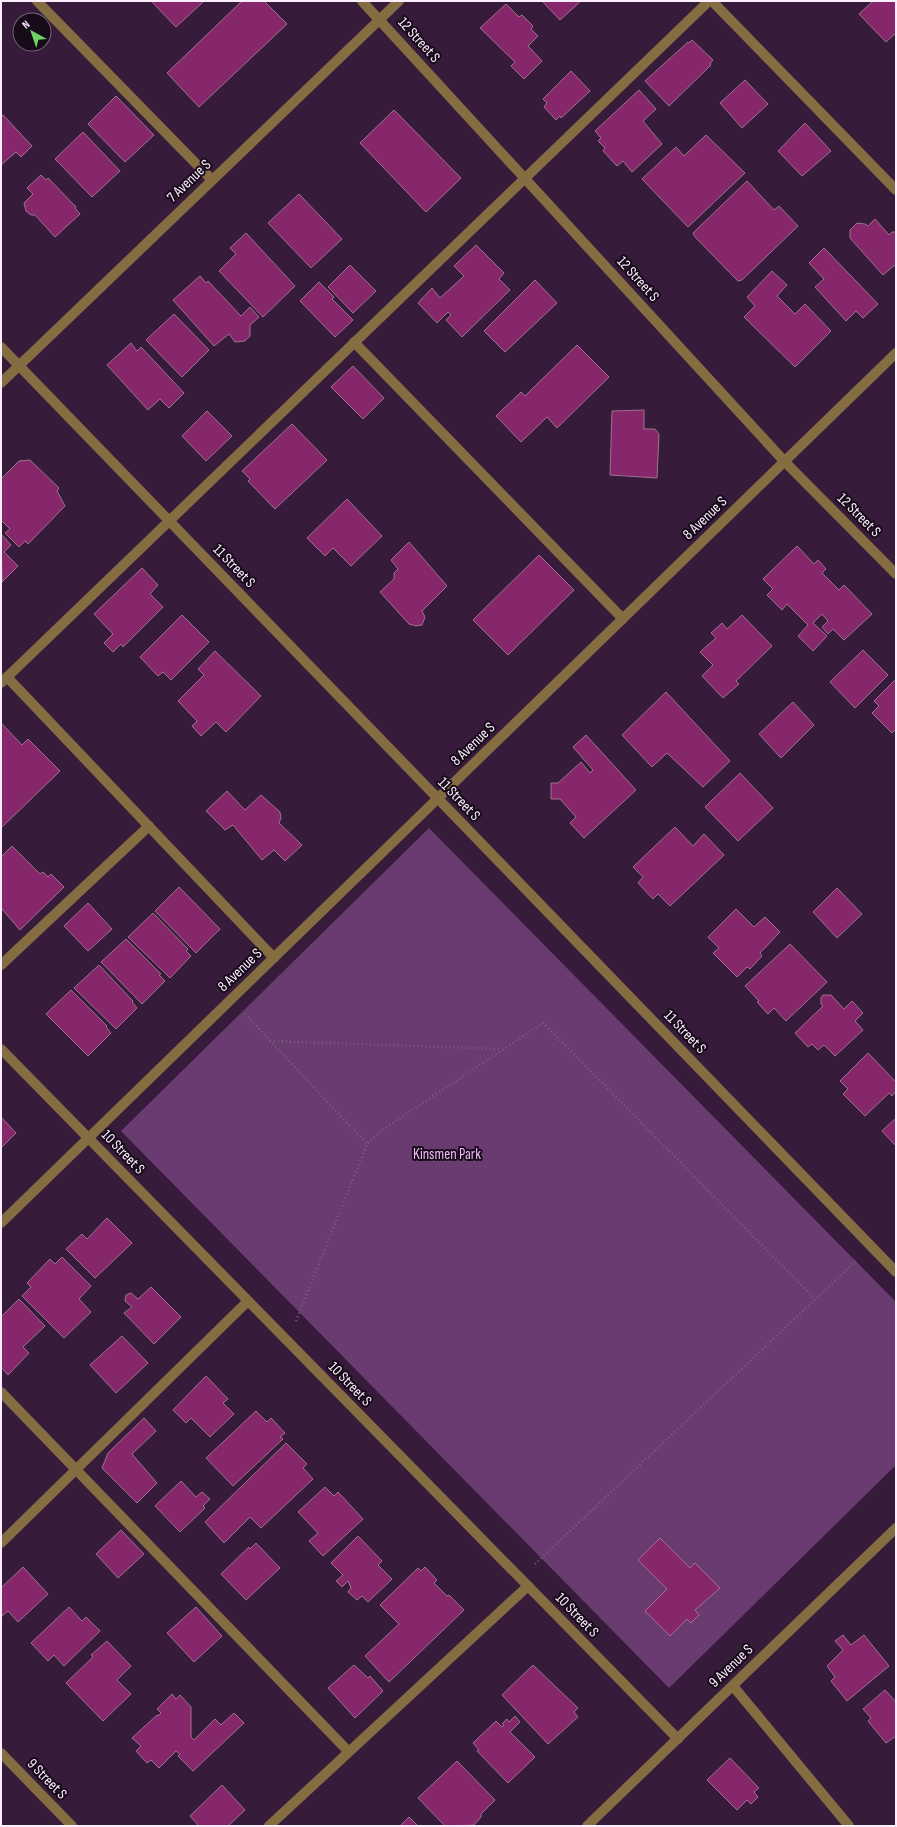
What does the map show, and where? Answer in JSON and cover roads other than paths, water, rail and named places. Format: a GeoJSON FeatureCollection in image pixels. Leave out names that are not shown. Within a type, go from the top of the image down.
{"type":"FeatureCollection","features":[{"type":"Feature","properties":{"kind":"street"},"geometry":{"type":"LineString","coordinates":[[37,1],[212,180]]}},
{"type":"Feature","properties":{"kind":"street","name":"12 Street S"},"geometry":{"type":"LineString","coordinates":[[362,1],[784,461],[896,574]]}},
{"type":"Feature","properties":{"kind":"street","name":"7 Avenue S"},"geometry":{"type":"LineString","coordinates":[[1,383],[398,1]]}},
{"type":"Feature","properties":{"kind":"street"},"geometry":{"type":"LineString","coordinates":[[274,958],[149,826],[4,680],[709,1]]}},
{"type":"Feature","properties":{"kind":"street"},"geometry":{"type":"LineString","coordinates":[[712,1],[896,190]]}},
{"type":"Feature","properties":{"kind":"street"},"geometry":{"type":"LineString","coordinates":[[354,342],[623,619]]}},
{"type":"Feature","properties":{"kind":"street","name":"11 Street S"},"geometry":{"type":"LineString","coordinates":[[1,347],[896,1272]]}},
{"type":"Feature","properties":{"kind":"street","name":"8 Avenue S"},"geometry":{"type":"LineString","coordinates":[[1,1223],[896,353]]}},
{"type":"Feature","properties":{"kind":"street"},"geometry":{"type":"LineString","coordinates":[[1,965],[149,826]]}},
{"type":"Feature","properties":{"kind":"street","name":"10 Street S"},"geometry":{"type":"LineString","coordinates":[[1,1049],[678,1739]]}},
{"type":"Feature","properties":{"kind":"street"},"geometry":{"type":"LineString","coordinates":[[1,1543],[248,1301]]}},
{"type":"Feature","properties":{"kind":"street"},"geometry":{"type":"LineString","coordinates":[[1,1392],[348,1751]]}},
{"type":"Feature","properties":{"kind":"street","name":"9 Avenue S"},"geometry":{"type":"LineString","coordinates":[[587,1826],[895,1530]]}},
{"type":"Feature","properties":{"kind":"street"},"geometry":{"type":"LineString","coordinates":[[269,1826],[348,1751],[528,1586]]}},
{"type":"Feature","properties":{"kind":"street"},"geometry":{"type":"LineString","coordinates":[[733,1686],[849,1826]]}},
{"type":"Feature","properties":{"kind":"street","name":"9 Street S"},"geometry":{"type":"LineString","coordinates":[[1,1753],[72,1826]]}},
{"type":"Feature","properties":{"kind":"park label","name":"Kinsmen Park"},"geometry":{"type":"Point","coordinates":[447,1154]}}]}
